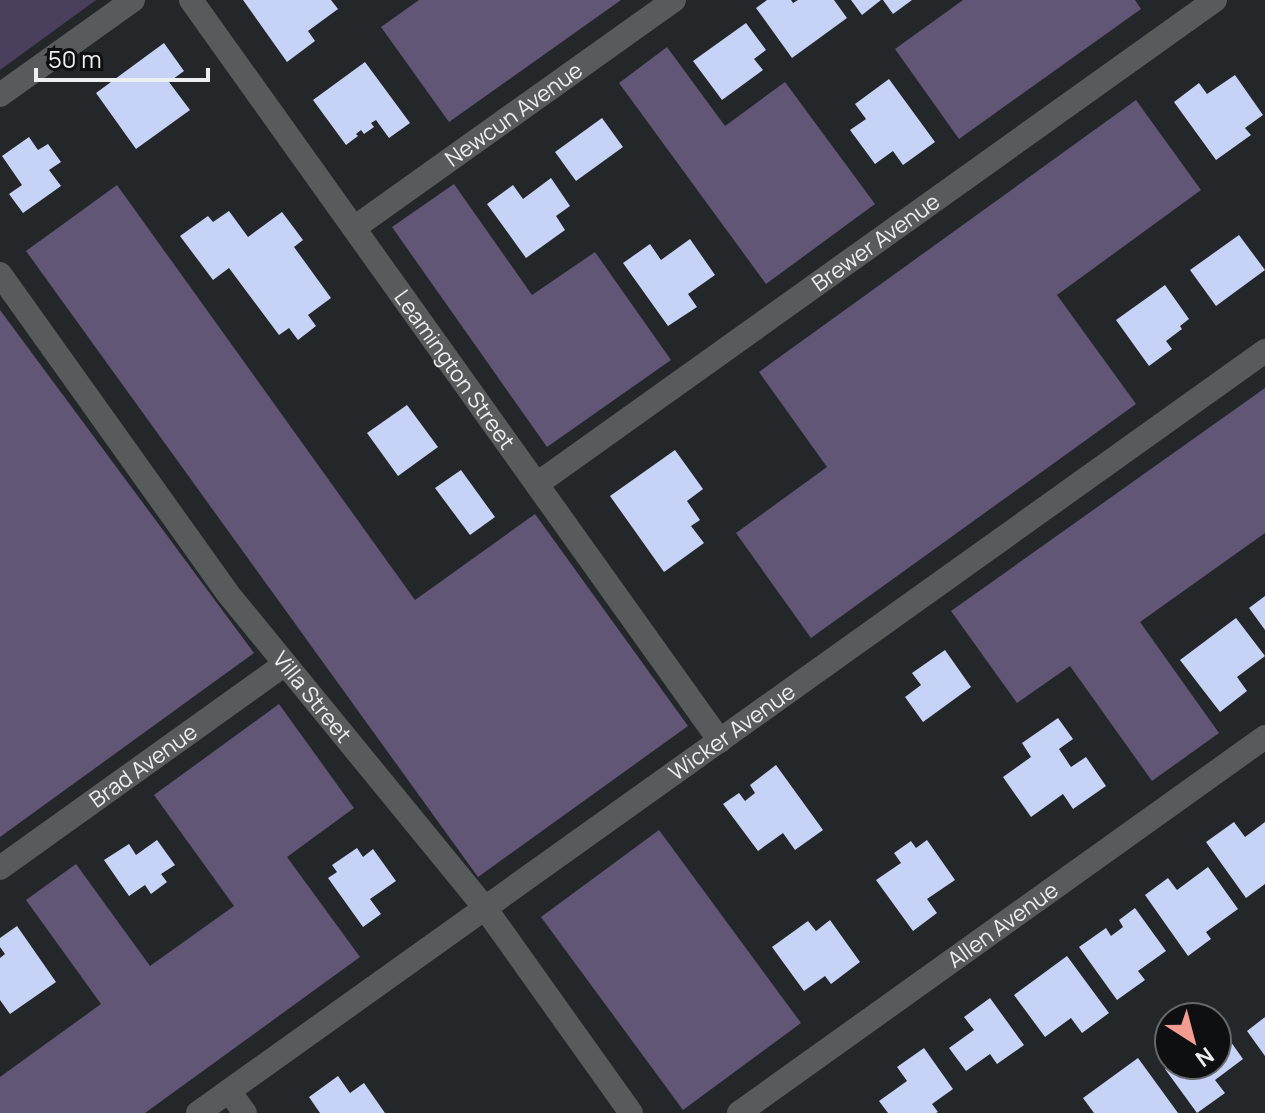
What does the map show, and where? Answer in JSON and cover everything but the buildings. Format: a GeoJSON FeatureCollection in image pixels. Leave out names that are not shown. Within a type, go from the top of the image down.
{"type":"FeatureCollection","features":[{"type":"Feature","properties":{"kind":"street"},"geometry":{"type":"LineString","coordinates":[[0,95],[133,0]]}},
{"type":"Feature","properties":{"kind":"street","name":"Leamington Street"},"geometry":{"type":"LineString","coordinates":[[191,0],[720,741]]}},
{"type":"Feature","properties":{"kind":"street","name":"Newcun Avenue"},"geometry":{"type":"LineString","coordinates":[[354,228],[674,0]]}},
{"type":"Feature","properties":{"kind":"street","name":"Brewer Avenue"},"geometry":{"type":"LineString","coordinates":[[537,484],[1215,0]]}},
{"type":"Feature","properties":{"kind":"street","name":"Villa Street"},"geometry":{"type":"LineString","coordinates":[[0,274],[229,595],[485,908],[631,1113]]}},
{"type":"Feature","properties":{"kind":"street","name":"Wicker Avenue"},"geometry":{"type":"LineString","coordinates":[[198,1113],[1265,351]]}},
{"type":"Feature","properties":{"kind":"street","name":"Brad Avenue"},"geometry":{"type":"LineString","coordinates":[[0,868],[285,664]]}},
{"type":"Feature","properties":{"kind":"street","name":"Allen Avenue"},"geometry":{"type":"LineString","coordinates":[[739,1113],[1265,737]]}},
{"type":"Feature","properties":{"kind":"street"},"geometry":{"type":"LineString","coordinates":[[229,1091],[245,1113]]}},
{"type":"Feature","properties":{"kind":"shaded area"},"geometry":{"type":"Polygon","coordinates":[[[0,0],[96,0],[0,70],[0,0]]]}},
{"type":"Feature","properties":{"kind":"shaded area"},"geometry":{"type":"Polygon","coordinates":[[[419,0],[621,0],[449,122],[381,27],[419,0]]]}},
{"type":"Feature","properties":{"kind":"shaded area"},"geometry":{"type":"Polygon","coordinates":[[[963,0],[1135,0],[1141,9],[959,139],[895,49],[963,0]]]}},
{"type":"Feature","properties":{"kind":"shaded area"},"geometry":{"type":"Polygon","coordinates":[[[667,47],[725,126],[785,82],[875,204],[766,284],[619,83],[667,47]]]}},
{"type":"Feature","properties":{"kind":"shaded area"},"geometry":{"type":"Polygon","coordinates":[[[1136,100],[1201,190],[1057,295],[1136,404],[811,638],[736,533],[827,467],[759,372],[1136,100]]]}},
{"type":"Feature","properties":{"kind":"shaded area"},"geometry":{"type":"Polygon","coordinates":[[[454,184],[532,295],[595,252],[671,360],[547,447],[392,227],[454,184]]]}},
{"type":"Feature","properties":{"kind":"shaded area"},"geometry":{"type":"Polygon","coordinates":[[[117,185],[415,600],[535,514],[688,726],[478,877],[26,251],[117,185]]]}},
{"type":"Feature","properties":{"kind":"shaded area"},"geometry":{"type":"Polygon","coordinates":[[[0,310],[254,653],[0,837],[0,310]]]}},
{"type":"Feature","properties":{"kind":"shaded area"},"geometry":{"type":"Polygon","coordinates":[[[1265,388],[1265,533],[1140,622],[1219,733],[1152,781],[1070,666],[1017,703],[951,611],[1265,388]]]}},
{"type":"Feature","properties":{"kind":"shaded area"},"geometry":{"type":"Polygon","coordinates":[[[279,704],[354,808],[287,857],[360,957],[145,1113],[0,1113],[0,1077],[101,1004],[26,900],[76,864],[150,966],[234,906],[154,795],[279,704]]]}},
{"type":"Feature","properties":{"kind":"shaded area"},"geometry":{"type":"Polygon","coordinates":[[[659,830],[801,1023],[683,1110],[541,917],[659,830]]]}}]}
